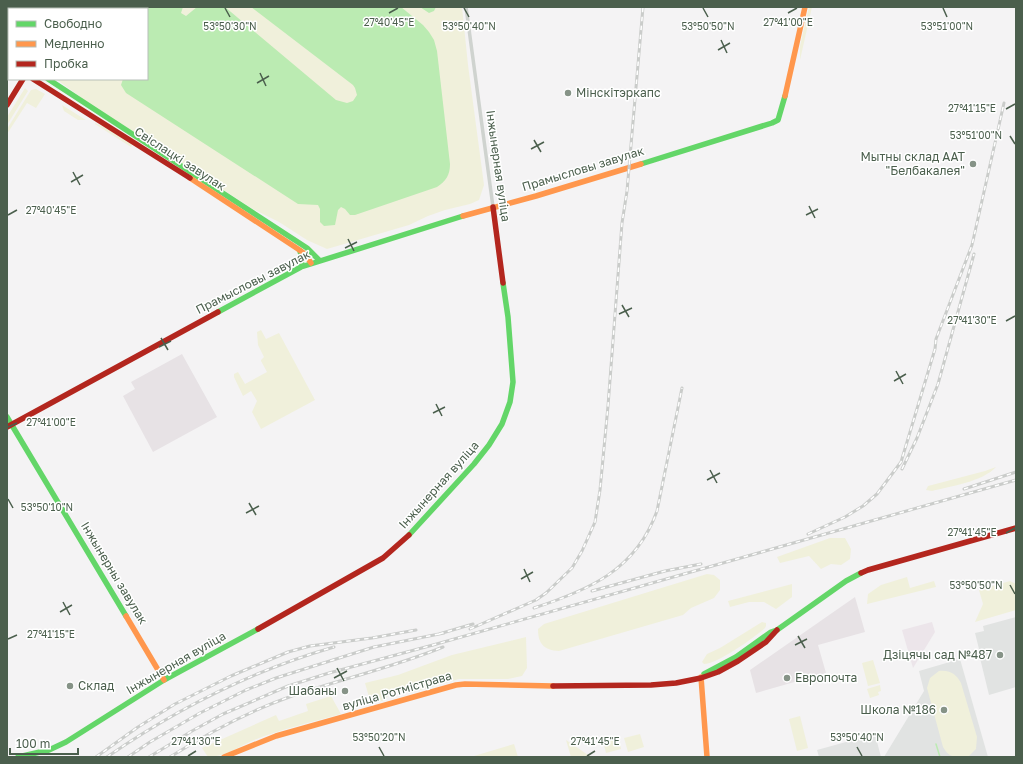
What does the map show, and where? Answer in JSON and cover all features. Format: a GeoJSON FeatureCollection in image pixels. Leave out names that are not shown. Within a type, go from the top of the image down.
{"type":"FeatureCollection","features":[{"type":"Feature","properties":{"kind":"street","name":"Інжынерная вуліца"},"geometry":{"type":"LineString","coordinates":[[18,757],[49,750],[66,742],[164,680],[309,601],[383,558],[401,543],[427,515],[474,464],[494,438],[502,424],[510,402],[513,382],[508,318],[466,7]]}},
{"type":"Feature","properties":{"kind":"street","name":"Прамысловы завулак"},"geometry":{"type":"LineString","coordinates":[[9,426],[301,267],[311,263],[766,126],[778,120],[805,7]]}},
{"type":"Feature","properties":{"kind":"street"},"geometry":{"type":"LineString","coordinates":[[7,105],[22,80]]}},
{"type":"Feature","properties":{"kind":"street","name":"Свіслацкі завулак"},"geometry":{"type":"LineString","coordinates":[[35,80],[142,146],[305,254],[311,263]]}},
{"type":"Feature","properties":{"kind":"street","name":"Свіслацкі завулак"},"geometry":{"type":"LineString","coordinates":[[50,80],[307,248],[319,260]]}},
{"type":"Feature","properties":{"kind":"street"},"geometry":{"type":"LineString","coordinates":[[300,251],[302,259],[301,267]]}},
{"type":"Feature","properties":{"kind":"street","name":"Інжынерны завулак"},"geometry":{"type":"LineString","coordinates":[[7,417],[9,426],[164,680]]}},
{"type":"Feature","properties":{"kind":"street","name":"вуліца Ротмістрава"},"geometry":{"type":"LineString","coordinates":[[224,757],[276,736],[456,685],[547,687],[666,685],[701,677],[710,670],[736,656],[770,632],[777,630],[846,582],[868,570],[1016,528]]}},
{"type":"Feature","properties":{"kind":"street"},"geometry":{"type":"LineString","coordinates":[[701,677],[707,757]]}},
{"type":"Feature","properties":{"kind":"shaded area"},"geometry":{"type":"Polygon","coordinates":[[[183,7],[181,13],[186,16],[197,7],[225,7],[336,100],[347,103],[353,101],[357,95],[353,85],[251,7],[401,7],[423,25],[429,32],[434,40],[437,51],[450,164],[447,177],[437,187],[355,215],[350,215],[341,207],[338,210],[335,225],[324,226],[320,222],[320,209],[318,205],[298,204],[126,93],[121,85],[123,80],[148,80],[148,8],[102,8],[183,7]]]}},
{"type":"Feature","properties":{"kind":"shaded area"},"geometry":{"type":"Polygon","coordinates":[[[420,7],[436,7],[434,11],[429,13],[420,7]]]}},
{"type":"Feature","properties":{"kind":"shaded area"},"geometry":{"type":"Polygon","coordinates":[[[462,7],[484,185],[479,200],[428,216],[409,225],[327,249],[307,240],[279,222],[253,209],[90,104],[57,80],[148,80],[148,8],[74,8],[462,7]]]}},
{"type":"Feature","properties":{"kind":"shaded area"},"geometry":{"type":"Polygon","coordinates":[[[809,7],[812,7],[800,60],[800,46],[809,7]]]}},
{"type":"Feature","properties":{"kind":"shaded area"},"geometry":{"type":"Polygon","coordinates":[[[25,88],[28,91],[7,125],[7,117],[25,88]]]}},
{"type":"Feature","properties":{"kind":"shaded area"},"geometry":{"type":"Polygon","coordinates":[[[36,89],[45,94],[36,108],[27,103],[7,134],[7,129],[31,90],[36,89]]]}},
{"type":"Feature","properties":{"kind":"shaded area"},"geometry":{"type":"Polygon","coordinates":[[[62,105],[86,120],[78,120],[64,111],[62,105]]]}},
{"type":"Feature","properties":{"kind":"shaded area"},"geometry":{"type":"Polygon","coordinates":[[[95,124],[130,142],[132,145],[131,147],[95,124]]]}},
{"type":"Feature","properties":{"kind":"shaded area"},"geometry":{"type":"Polygon","coordinates":[[[261,330],[266,339],[279,333],[315,400],[261,429],[252,412],[257,401],[251,391],[243,396],[234,374],[238,372],[245,384],[267,372],[261,361],[264,357],[258,345],[257,332],[261,330]]]}},
{"type":"Feature","properties":{"kind":"shaded area"},"geometry":{"type":"Polygon","coordinates":[[[182,354],[217,417],[153,452],[123,396],[135,389],[131,382],[182,354]]]}},
{"type":"Feature","properties":{"kind":"shaded area"},"geometry":{"type":"Polygon","coordinates":[[[996,467],[983,476],[966,483],[932,491],[926,490],[928,486],[996,467]]]}},
{"type":"Feature","properties":{"kind":"shaded area"},"geometry":{"type":"Polygon","coordinates":[[[830,538],[845,538],[851,549],[850,559],[841,565],[831,564],[821,569],[809,556],[780,563],[777,557],[830,538]]]}},
{"type":"Feature","properties":{"kind":"shaded area"},"geometry":{"type":"Polygon","coordinates":[[[707,574],[714,575],[720,580],[720,590],[714,598],[691,608],[683,615],[559,651],[546,648],[539,639],[538,629],[544,624],[707,574]]]}},
{"type":"Feature","properties":{"kind":"shaded area"},"geometry":{"type":"Polygon","coordinates":[[[907,577],[910,588],[934,581],[936,587],[867,604],[868,594],[881,585],[907,577]]]}},
{"type":"Feature","properties":{"kind":"shaded area"},"geometry":{"type":"Polygon","coordinates":[[[1010,581],[1016,584],[1016,610],[975,622],[983,604],[979,590],[1010,581]]]}},
{"type":"Feature","properties":{"kind":"shaded area"},"geometry":{"type":"Polygon","coordinates":[[[792,584],[792,597],[776,609],[764,602],[749,602],[730,607],[728,601],[792,584]]]}},
{"type":"Feature","properties":{"kind":"shaded area"},"geometry":{"type":"Polygon","coordinates":[[[855,597],[865,632],[818,645],[826,673],[756,693],[750,670],[855,597]]]}},
{"type":"Feature","properties":{"kind":"shaded area","name":"Дзіцячы сад №487"},"geometry":{"type":"Polygon","coordinates":[[[1016,617],[1016,687],[989,695],[980,658],[984,656],[982,651],[979,649],[975,633],[984,631],[983,626],[1016,617]]]}},
{"type":"Feature","properties":{"kind":"shaded area"},"geometry":{"type":"Polygon","coordinates":[[[762,622],[766,623],[765,628],[745,643],[718,660],[704,664],[702,662],[707,654],[720,648],[762,622]]]}},
{"type":"Feature","properties":{"kind":"shaded area"},"geometry":{"type":"Polygon","coordinates":[[[526,637],[527,668],[522,676],[508,679],[459,679],[410,693],[402,691],[389,694],[385,700],[371,704],[365,683],[398,675],[452,655],[526,637]]]}},
{"type":"Feature","properties":{"kind":"shaded area","name":"Школа №186"},"geometry":{"type":"Polygon","coordinates":[[[960,659],[988,757],[884,757],[924,691],[919,671],[960,659]]]}},
{"type":"Feature","properties":{"kind":"shaded area"},"geometry":{"type":"Polygon","coordinates":[[[873,660],[880,683],[868,686],[862,663],[873,660]]]}},
{"type":"Feature","properties":{"kind":"shaded area"},"geometry":{"type":"Polygon","coordinates":[[[939,671],[952,673],[961,683],[977,737],[976,749],[968,757],[957,757],[948,754],[943,747],[927,688],[930,678],[939,671]]]}},
{"type":"Feature","properties":{"kind":"shaded area"},"geometry":{"type":"Polygon","coordinates":[[[880,685],[881,691],[878,692],[879,695],[870,698],[867,689],[880,685]]]}},
{"type":"Feature","properties":{"kind":"shaded area"},"geometry":{"type":"Polygon","coordinates":[[[331,696],[341,714],[265,736],[214,757],[208,757],[202,748],[276,715],[279,721],[308,711],[306,704],[331,696]]]}},
{"type":"Feature","properties":{"kind":"shaded area"},"geometry":{"type":"Polygon","coordinates":[[[800,716],[808,748],[797,751],[789,719],[800,716]]]}},
{"type":"Feature","properties":{"kind":"shaded area"},"geometry":{"type":"Polygon","coordinates":[[[640,734],[644,747],[628,752],[624,738],[640,734]]]}},
{"type":"Feature","properties":{"kind":"shaded area"},"geometry":{"type":"Polygon","coordinates":[[[875,734],[881,757],[819,757],[817,750],[875,734]]]}},
{"type":"Feature","properties":{"kind":"shaded area"},"geometry":{"type":"Polygon","coordinates":[[[618,736],[621,749],[606,753],[603,741],[618,736]]]}},
{"type":"Feature","properties":{"kind":"shaded area"},"geometry":{"type":"Polygon","coordinates":[[[566,740],[591,757],[571,757],[566,740]]]}},
{"type":"Feature","properties":{"kind":"shaded area"},"geometry":{"type":"Polygon","coordinates":[[[514,744],[518,757],[474,757],[474,756],[514,744]]]}},
{"type":"Feature","properties":{"kind":"sand"},"geometry":{"type":"Polygon","coordinates":[[[932,622],[935,632],[913,668],[902,630],[932,622]]]}},
{"type":"Feature","properties":{"kind":"waterway"},"geometry":{"type":"LineString","coordinates":[[936,744],[940,757]]}},
{"type":"Feature","properties":{"kind":"railway"},"geometry":{"type":"LineString","coordinates":[[470,629],[536,600],[546,593],[572,568],[582,551],[595,522],[600,490],[608,406],[622,223],[627,191],[643,7]]}},
{"type":"Feature","properties":{"kind":"railway"},"geometry":{"type":"LineString","coordinates":[[808,534],[845,517],[863,506],[877,494],[901,462],[935,349],[936,339],[972,245],[1004,103]]}},
{"type":"Feature","properties":{"kind":"railway"},"geometry":{"type":"LineString","coordinates":[[902,469],[917,438],[938,384],[974,254]]}},
{"type":"Feature","properties":{"kind":"railway"},"geometry":{"type":"LineString","coordinates":[[534,608],[573,594],[592,585],[608,575],[637,549],[648,531],[657,511],[682,388]]}},
{"type":"Feature","properties":{"kind":"railway"},"geometry":{"type":"LineString","coordinates":[[964,489],[1016,472]]}},
{"type":"Feature","properties":{"kind":"railway"},"geometry":{"type":"LineString","coordinates":[[149,757],[223,714],[288,686],[329,673],[1016,480]]}},
{"type":"Feature","properties":{"kind":"railway"},"geometry":{"type":"LineString","coordinates":[[592,591],[665,571],[701,564]]}},
{"type":"Feature","properties":{"kind":"railway"},"geometry":{"type":"LineString","coordinates":[[439,634],[473,624]]}},
{"type":"Feature","properties":{"kind":"railway"},"geometry":{"type":"LineString","coordinates":[[96,757],[138,727],[175,704],[231,676],[288,652],[310,646],[372,638],[416,630]]}},
{"type":"Feature","properties":{"kind":"railway"},"geometry":{"type":"LineString","coordinates":[[128,757],[150,742],[200,713],[246,690],[276,678],[374,647],[444,633]]}},
{"type":"Feature","properties":{"kind":"railway"},"geometry":{"type":"LineString","coordinates":[[107,757],[188,707],[244,679],[274,667],[334,647]]}},
{"type":"Feature","properties":{"kind":"railway"},"geometry":{"type":"LineString","coordinates":[[170,757],[199,739],[260,708],[292,696],[406,661],[443,647]]}},
{"type":"Feature","properties":{"kind":"traffic: fast"},"geometry":{"type":"LineString","coordinates":[[50,80],[307,248],[319,260]]}},
{"type":"Feature","properties":{"kind":"traffic: fast"},"geometry":{"type":"LineString","coordinates":[[641,164],[772,123],[778,120],[785,96]]}},
{"type":"Feature","properties":{"kind":"traffic: fast"},"geometry":{"type":"LineString","coordinates":[[218,312],[301,267],[463,216]]}},
{"type":"Feature","properties":{"kind":"traffic: fast"},"geometry":{"type":"LineString","coordinates":[[300,251],[302,259],[301,267]]}},
{"type":"Feature","properties":{"kind":"traffic: fast"},"geometry":{"type":"LineString","coordinates":[[409,535],[474,464],[489,445],[502,424],[510,402],[513,382],[508,317],[503,283]]}},
{"type":"Feature","properties":{"kind":"traffic: fast"},"geometry":{"type":"LineString","coordinates":[[7,417],[126,616]]}},
{"type":"Feature","properties":{"kind":"traffic: fast"},"geometry":{"type":"LineString","coordinates":[[704,674],[736,657],[846,581],[861,573]]}},
{"type":"Feature","properties":{"kind":"traffic: fast"},"geometry":{"type":"LineString","coordinates":[[18,757],[49,750],[66,742],[164,680],[258,629]]}},
{"type":"Feature","properties":{"kind":"traffic: slow"},"geometry":{"type":"LineString","coordinates":[[785,96],[805,7]]}},
{"type":"Feature","properties":{"kind":"traffic: slow"},"geometry":{"type":"LineString","coordinates":[[463,216],[536,196],[641,164]]}},
{"type":"Feature","properties":{"kind":"traffic: slow"},"geometry":{"type":"LineString","coordinates":[[190,178],[298,249],[305,254],[311,263]]}},
{"type":"Feature","properties":{"kind":"traffic: slow"},"geometry":{"type":"LineString","coordinates":[[126,616],[164,680]]}},
{"type":"Feature","properties":{"kind":"traffic: slow"},"geometry":{"type":"LineString","coordinates":[[701,677],[707,757]]}},
{"type":"Feature","properties":{"kind":"traffic: slow"},"geometry":{"type":"LineString","coordinates":[[224,757],[276,736],[456,685],[553,686]]}},
{"type":"Feature","properties":{"kind":"traffic: jam"},"geometry":{"type":"LineString","coordinates":[[7,105],[22,80]]}},
{"type":"Feature","properties":{"kind":"traffic: jam"},"geometry":{"type":"LineString","coordinates":[[35,80],[190,178]]}},
{"type":"Feature","properties":{"kind":"traffic: jam"},"geometry":{"type":"LineString","coordinates":[[493,207],[503,283]]}},
{"type":"Feature","properties":{"kind":"traffic: jam"},"geometry":{"type":"LineString","coordinates":[[7,427],[218,312]]}},
{"type":"Feature","properties":{"kind":"traffic: jam"},"geometry":{"type":"LineString","coordinates":[[861,573],[1016,528]]}},
{"type":"Feature","properties":{"kind":"traffic: jam"},"geometry":{"type":"LineString","coordinates":[[258,629],[383,558],[409,535]]}},
{"type":"Feature","properties":{"kind":"traffic: jam"},"geometry":{"type":"LineString","coordinates":[[553,686],[651,685],[676,683],[701,678],[718,672],[738,661],[766,642],[777,630]]}},
{"type":"Feature","properties":{"kind":"place","name":"Мінскітэркапс"},"geometry":{"type":"Point","coordinates":[568,93]}},
{"type":"Feature","properties":{"kind":"place","name":"Мытны склад ААТ \"Белбакалея\""},"geometry":{"type":"Point","coordinates":[973,164]}},
{"type":"Feature","properties":{"kind":"place","name":"Дзіцячы сад №487"},"geometry":{"type":"Point","coordinates":[1000,655]}},
{"type":"Feature","properties":{"kind":"place","name":"Европочта"},"geometry":{"type":"Point","coordinates":[787,678]}},
{"type":"Feature","properties":{"kind":"place","name":"Склад"},"geometry":{"type":"Point","coordinates":[70,686]}},
{"type":"Feature","properties":{"kind":"place","name":"Шабаны"},"geometry":{"type":"Point","coordinates":[345,691]}},
{"type":"Feature","properties":{"kind":"place","name":"Школа №186"},"geometry":{"type":"Point","coordinates":[944,710]}}]}
